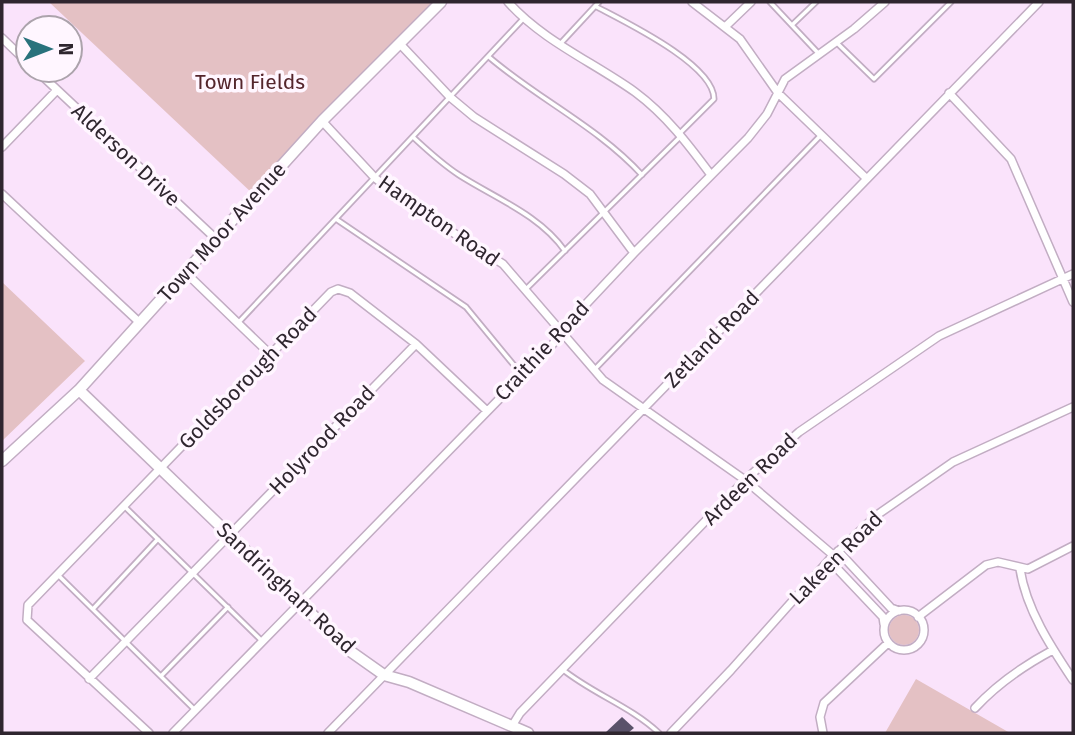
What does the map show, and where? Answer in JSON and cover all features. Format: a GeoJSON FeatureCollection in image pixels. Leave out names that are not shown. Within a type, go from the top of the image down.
{"type":"FeatureCollection","features":[{"type":"Feature","properties":{"kind":"street","name":"Town Moor Avenue"},"geometry":{"type":"LineString","coordinates":[[2,461],[79,390],[323,121],[441,2]]}},
{"type":"Feature","properties":{"kind":"street"},"geometry":{"type":"LineString","coordinates":[[508,2],[559,45],[634,92],[681,135],[711,175]]}},
{"type":"Feature","properties":{"kind":"street"},"geometry":{"type":"LineString","coordinates":[[692,2],[740,39],[778,93],[866,178]]}},
{"type":"Feature","properties":{"kind":"street"},"geometry":{"type":"LineString","coordinates":[[726,26],[751,2]]}},
{"type":"Feature","properties":{"kind":"street","name":"Craithie Road"},"geometry":{"type":"LineString","coordinates":[[173,733],[522,375],[634,253],[761,122],[785,79],[885,2]]}},
{"type":"Feature","properties":{"kind":"street","name":"Zetland Road"},"geometry":{"type":"LineString","coordinates":[[328,733],[1039,2]]}},
{"type":"Feature","properties":{"kind":"street"},"geometry":{"type":"LineString","coordinates":[[401,45],[450,97],[474,117],[564,174],[590,194],[634,253]]}},
{"type":"Feature","properties":{"kind":"street","name":"Alderson Drive"},"geometry":{"type":"LineString","coordinates":[[51,84],[216,239]]}},
{"type":"Feature","properties":{"kind":"street"},"geometry":{"type":"LineString","coordinates":[[2,147],[57,90]]}},
{"type":"Feature","properties":{"kind":"street"},"geometry":{"type":"LineString","coordinates":[[949,93],[1011,159],[1073,302]]}},
{"type":"Feature","properties":{"kind":"street","name":"Hampton Road"},"geometry":{"type":"LineString","coordinates":[[323,121],[375,178],[417,210],[503,264],[594,370],[644,410],[745,480],[833,555]]}},
{"type":"Feature","properties":{"kind":"street"},"geometry":{"type":"LineString","coordinates":[[2,194],[139,322]]}},
{"type":"Feature","properties":{"kind":"street"},"geometry":{"type":"LineString","coordinates":[[185,272],[271,355]]}},
{"type":"Feature","properties":{"kind":"street","name":"Ardeen Road"},"geometry":{"type":"LineString","coordinates":[[512,726],[520,713],[745,480],[799,432],[939,337],[1073,274]]}},
{"type":"Feature","properties":{"kind":"street","name":"Goldsborough Road"},"geometry":{"type":"LineString","coordinates":[[89,680],[27,620],[28,605],[331,292],[338,289],[350,293],[416,344]]}},
{"type":"Feature","properties":{"kind":"street"},"geometry":{"type":"LineString","coordinates":[[416,344],[486,411]]}},
{"type":"Feature","properties":{"kind":"street","name":"Holyrood Road"},"geometry":{"type":"LineString","coordinates":[[89,680],[416,344]]}},
{"type":"Feature","properties":{"kind":"street","name":"Sandringham Road"},"geometry":{"type":"LineString","coordinates":[[79,390],[342,644],[384,675],[409,682],[528,733]]}},
{"type":"Feature","properties":{"kind":"street","name":"Lakeen Road"},"geometry":{"type":"LineString","coordinates":[[671,733],[833,555],[877,514],[953,462],[1073,407]]}},
{"type":"Feature","properties":{"kind":"street"},"geometry":{"type":"LineString","coordinates":[[919,617],[986,565],[998,562],[1020,569],[1033,567],[1073,546]]}},
{"type":"Feature","properties":{"kind":"street"},"geometry":{"type":"LineString","coordinates":[[833,555],[891,608],[910,611],[919,617],[923,633],[918,644],[905,650],[888,643]]}},
{"type":"Feature","properties":{"kind":"street"},"geometry":{"type":"LineString","coordinates":[[833,555],[883,617],[888,643]]}},
{"type":"Feature","properties":{"kind":"street"},"geometry":{"type":"LineString","coordinates":[[1020,569],[1027,594],[1053,650],[1070,667],[1073,680]]}},
{"type":"Feature","properties":{"kind":"street"},"geometry":{"type":"LineString","coordinates":[[884,625],[892,614],[899,611]]}},
{"type":"Feature","properties":{"kind":"street"},"geometry":{"type":"LineString","coordinates":[[823,733],[820,717],[824,703],[858,667],[888,643]]}},
{"type":"Feature","properties":{"kind":"street"},"geometry":{"type":"LineString","coordinates":[[975,708],[1009,677],[1053,650]]}},
{"type":"Feature","properties":{"kind":"street"},"geometry":{"type":"LineString","coordinates":[[89,680],[149,733]]}},
{"type":"Feature","properties":{"kind":"lane"},"geometry":{"type":"LineString","coordinates":[[770,2],[819,54]]}},
{"type":"Feature","properties":{"kind":"lane"},"geometry":{"type":"LineString","coordinates":[[792,25],[816,2]]}},
{"type":"Feature","properties":{"kind":"lane"},"geometry":{"type":"LineString","coordinates":[[836,42],[874,79],[951,2]]}},
{"type":"Feature","properties":{"kind":"lane"},"geometry":{"type":"LineString","coordinates":[[525,289],[643,175],[714,99],[711,88],[692,64],[597,4],[559,45]]}},
{"type":"Feature","properties":{"kind":"lane"},"geometry":{"type":"LineString","coordinates":[[238,323],[524,18]]}},
{"type":"Feature","properties":{"kind":"lane"},"geometry":{"type":"LineString","coordinates":[[489,57],[538,97],[600,135],[643,175]]}},
{"type":"Feature","properties":{"kind":"lane"},"geometry":{"type":"LineString","coordinates":[[594,370],[821,135]]}},
{"type":"Feature","properties":{"kind":"lane"},"geometry":{"type":"LineString","coordinates":[[413,137],[459,175],[552,234],[565,251]]}},
{"type":"Feature","properties":{"kind":"lane"},"geometry":{"type":"LineString","coordinates":[[336,219],[466,307],[522,375]]}},
{"type":"Feature","properties":{"kind":"lane"},"geometry":{"type":"LineString","coordinates":[[124,505],[263,642]]}},
{"type":"Feature","properties":{"kind":"lane"},"geometry":{"type":"LineString","coordinates":[[93,609],[158,539]]}},
{"type":"Feature","properties":{"kind":"lane"},"geometry":{"type":"LineString","coordinates":[[57,575],[195,710]]}},
{"type":"Feature","properties":{"kind":"lane"},"geometry":{"type":"LineString","coordinates":[[161,677],[228,607]]}},
{"type":"Feature","properties":{"kind":"lane"},"geometry":{"type":"LineString","coordinates":[[562,669],[579,683],[637,714],[659,733]]}},
{"type":"Feature","properties":{"kind":"green space","name":"Town Fields"},"geometry":{"type":"Polygon","coordinates":[[[49,2],[441,2],[253,194],[84,35],[84,14],[62,14],[49,2]]]}},
{"type":"Feature","properties":{"kind":"green space"},"geometry":{"type":"Polygon","coordinates":[[[2,282],[85,361],[2,441],[2,282]]]}},
{"type":"Feature","properties":{"kind":"green space"},"geometry":{"type":"Polygon","coordinates":[[[904,615],[915,619],[919,630],[915,641],[904,645],[893,641],[889,630],[893,619],[904,615]]]}},
{"type":"Feature","properties":{"kind":"green space"},"geometry":{"type":"Polygon","coordinates":[[[916,679],[1010,733],[885,733],[916,679]]]}},
{"type":"Feature","properties":{"kind":"building"},"geometry":{"type":"Polygon","coordinates":[[[622,717],[634,728],[628,733],[605,733],[622,717]]]}}]}
